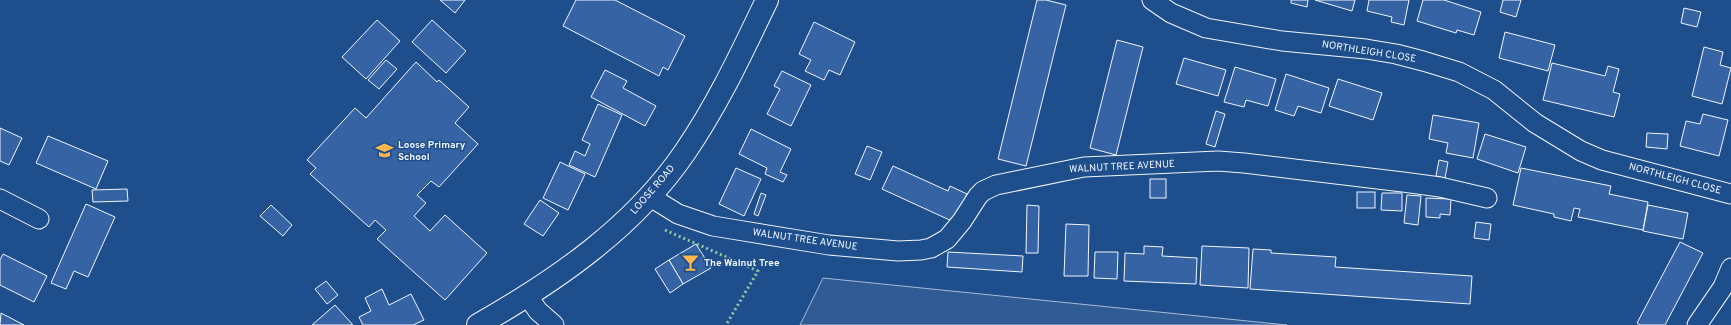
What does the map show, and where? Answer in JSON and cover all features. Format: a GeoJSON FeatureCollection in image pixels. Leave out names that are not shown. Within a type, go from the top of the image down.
{"type":"FeatureCollection","features":[{"type":"Feature","properties":{"kind":"highway","name":"LOOSE ROAD"},"geometry":{"type":"LineString","coordinates":[[478,325],[528,295],[586,254],[624,222],[649,196],[685,153],[698,132],[734,69],[767,0]]}},
{"type":"Feature","properties":{"kind":"street","name":"NORTHLEIGH CLOSE"},"geometry":{"type":"LineString","coordinates":[[1152,0],[1171,13],[1206,28],[1282,41],[1396,54],[1459,72],[1494,90],[1535,123],[1581,151],[1602,160],[1731,194]]}},
{"type":"Feature","properties":{"kind":"street","name":"WALNUT TREE AVENUE"},"geometry":{"type":"LineString","coordinates":[[649,196],[678,214],[713,226],[829,246],[898,251],[932,248],[947,239],[962,221],[978,196],[983,191],[996,185],[1084,167],[1218,161],[1237,162],[1403,182],[1486,198]]}},
{"type":"Feature","properties":{"kind":"street"},"geometry":{"type":"LineString","coordinates":[[0,199],[39,219]]}},
{"type":"Feature","properties":{"kind":"street"},"geometry":{"type":"LineString","coordinates":[[1697,325],[1723,287],[1731,268]]}},
{"type":"Feature","properties":{"kind":"street"},"geometry":{"type":"LineString","coordinates":[[528,295],[538,311],[554,325]]}},
{"type":"Feature","properties":{"kind":"shaded area"},"geometry":{"type":"Polygon","coordinates":[[[823,278],[1287,325],[800,325],[823,278]]]}},
{"type":"Feature","properties":{"kind":"building"},"geometry":{"type":"Polygon","coordinates":[[[440,0],[465,0],[455,13],[440,0]]]}},
{"type":"Feature","properties":{"kind":"building"},"geometry":{"type":"Polygon","coordinates":[[[576,0],[615,0],[685,36],[668,70],[663,67],[659,76],[563,26],[576,0]]]}},
{"type":"Feature","properties":{"kind":"building"},"geometry":{"type":"Polygon","coordinates":[[[1037,0],[1046,0],[1066,5],[1026,166],[998,159],[1037,0]]]}},
{"type":"Feature","properties":{"kind":"building"},"geometry":{"type":"Polygon","coordinates":[[[1291,0],[1308,0],[1307,7],[1291,3],[1291,0]]]}},
{"type":"Feature","properties":{"kind":"building"},"geometry":{"type":"Polygon","coordinates":[[[1315,0],[1355,0],[1352,11],[1315,0]]]}},
{"type":"Feature","properties":{"kind":"building"},"geometry":{"type":"Polygon","coordinates":[[[1369,0],[1409,0],[1404,25],[1391,22],[1392,17],[1367,11],[1369,0]]]}},
{"type":"Feature","properties":{"kind":"building"},"geometry":{"type":"Polygon","coordinates":[[[1423,0],[1444,0],[1481,12],[1474,35],[1457,30],[1456,33],[1417,21],[1423,0]]]}},
{"type":"Feature","properties":{"kind":"building"},"geometry":{"type":"Polygon","coordinates":[[[1503,0],[1521,0],[1516,17],[1500,12],[1503,0]]]}},
{"type":"Feature","properties":{"kind":"building"},"geometry":{"type":"Polygon","coordinates":[[[1684,8],[1701,12],[1697,27],[1681,23],[1684,8]]]}},
{"type":"Feature","properties":{"kind":"building"},"geometry":{"type":"Polygon","coordinates":[[[377,20],[400,41],[366,79],[342,57],[377,20]]]}},
{"type":"Feature","properties":{"kind":"building"},"geometry":{"type":"Polygon","coordinates":[[[432,20],[466,51],[446,73],[412,42],[432,20]]]}},
{"type":"Feature","properties":{"kind":"building"},"geometry":{"type":"Polygon","coordinates":[[[814,22],[855,42],[840,75],[829,70],[824,80],[805,71],[811,60],[799,54],[814,22]]]}},
{"type":"Feature","properties":{"kind":"building"},"geometry":{"type":"Polygon","coordinates":[[[1505,32],[1555,45],[1548,71],[1499,58],[1505,32]]]}},
{"type":"Feature","properties":{"kind":"building"},"geometry":{"type":"Polygon","coordinates":[[[1117,40],[1143,47],[1116,155],[1090,148],[1117,40]]]}},
{"type":"Feature","properties":{"kind":"building"},"geometry":{"type":"Polygon","coordinates":[[[1704,47],[1723,52],[1720,65],[1731,68],[1722,104],[1692,96],[1704,47]]]}},
{"type":"Feature","properties":{"kind":"building"},"geometry":{"type":"Polygon","coordinates":[[[1184,58],[1226,70],[1218,96],[1176,84],[1184,58]]]}},
{"type":"Feature","properties":{"kind":"building"},"geometry":{"type":"Polygon","coordinates":[[[386,60],[397,69],[379,89],[368,80],[386,60]]]}},
{"type":"Feature","properties":{"kind":"building"},"geometry":{"type":"Polygon","coordinates":[[[416,62],[437,82],[439,80],[469,107],[455,123],[478,144],[439,187],[431,181],[417,195],[426,203],[414,216],[430,231],[445,215],[487,253],[445,300],[377,239],[386,230],[375,220],[369,227],[310,174],[316,168],[307,160],[355,108],[366,118],[416,62]]]}},
{"type":"Feature","properties":{"kind":"building"},"geometry":{"type":"Polygon","coordinates":[[[1552,63],[1605,76],[1608,66],[1619,69],[1613,92],[1620,94],[1614,117],[1543,100],[1552,63]]]}},
{"type":"Feature","properties":{"kind":"building"},"geometry":{"type":"Polygon","coordinates":[[[1235,67],[1276,79],[1268,106],[1246,100],[1244,107],[1224,102],[1235,67]]]}},
{"type":"Feature","properties":{"kind":"building"},"geometry":{"type":"Polygon","coordinates":[[[605,70],[627,81],[623,88],[656,106],[645,126],[591,97],[605,70]]]}},
{"type":"Feature","properties":{"kind":"building"},"geometry":{"type":"Polygon","coordinates":[[[782,71],[811,85],[791,126],[767,114],[780,89],[774,86],[782,71]]]}},
{"type":"Feature","properties":{"kind":"building"},"geometry":{"type":"Polygon","coordinates":[[[1286,74],[1329,88],[1321,113],[1298,106],[1294,116],[1275,110],[1286,74]]]}},
{"type":"Feature","properties":{"kind":"building"},"geometry":{"type":"Polygon","coordinates":[[[1338,79],[1382,93],[1373,120],[1329,106],[1338,79]]]}},
{"type":"Feature","properties":{"kind":"building"},"geometry":{"type":"Polygon","coordinates":[[[598,104],[622,115],[595,177],[569,165],[575,151],[585,156],[590,144],[582,140],[598,104]]]}},
{"type":"Feature","properties":{"kind":"building"},"geometry":{"type":"Polygon","coordinates":[[[1216,111],[1225,114],[1215,147],[1206,144],[1216,111]]]}},
{"type":"Feature","properties":{"kind":"building"},"geometry":{"type":"Polygon","coordinates":[[[1703,114],[1728,120],[1719,156],[1680,146],[1686,121],[1700,124],[1703,114]]]}},
{"type":"Feature","properties":{"kind":"building"},"geometry":{"type":"Polygon","coordinates":[[[1433,115],[1479,123],[1473,158],[1446,153],[1448,143],[1429,139],[1433,115]]]}},
{"type":"Feature","properties":{"kind":"building"},"geometry":{"type":"Polygon","coordinates":[[[0,128],[22,138],[9,165],[0,161],[0,128]]]}},
{"type":"Feature","properties":{"kind":"building"},"geometry":{"type":"Polygon","coordinates":[[[751,129],[791,149],[780,172],[787,175],[783,182],[765,174],[767,168],[739,154],[751,129]]]}},
{"type":"Feature","properties":{"kind":"building"},"geometry":{"type":"Polygon","coordinates":[[[1647,133],[1668,134],[1667,149],[1646,147],[1647,133]]]}},
{"type":"Feature","properties":{"kind":"building"},"geometry":{"type":"Polygon","coordinates":[[[1485,134],[1526,147],[1518,173],[1477,159],[1485,134]]]}},
{"type":"Feature","properties":{"kind":"building"},"geometry":{"type":"Polygon","coordinates":[[[48,136],[108,161],[96,189],[36,163],[48,136]]]}},
{"type":"Feature","properties":{"kind":"building"},"geometry":{"type":"Polygon","coordinates":[[[867,146],[882,152],[870,180],[855,174],[867,146]]]}},
{"type":"Feature","properties":{"kind":"building"},"geometry":{"type":"Polygon","coordinates":[[[1439,160],[1448,162],[1445,178],[1436,176],[1439,160]]]}},
{"type":"Feature","properties":{"kind":"building"},"geometry":{"type":"Polygon","coordinates":[[[560,162],[585,174],[568,210],[543,198],[560,162]]]}},
{"type":"Feature","properties":{"kind":"building"},"geometry":{"type":"Polygon","coordinates":[[[893,166],[948,191],[950,186],[967,194],[954,222],[882,189],[893,166]]]}},
{"type":"Feature","properties":{"kind":"building"},"geometry":{"type":"Polygon","coordinates":[[[736,168],[761,179],[744,216],[719,204],[736,168]]]}},
{"type":"Feature","properties":{"kind":"building"},"geometry":{"type":"Polygon","coordinates":[[[1521,168],[1611,186],[1609,194],[1648,202],[1643,230],[1578,217],[1580,209],[1574,208],[1571,221],[1554,217],[1554,214],[1513,205],[1521,168]]]}},
{"type":"Feature","properties":{"kind":"building"},"geometry":{"type":"Polygon","coordinates":[[[1150,179],[1166,179],[1166,198],[1150,198],[1150,179]]]}},
{"type":"Feature","properties":{"kind":"building"},"geometry":{"type":"Polygon","coordinates":[[[127,189],[128,201],[93,202],[92,190],[127,189]]]}},
{"type":"Feature","properties":{"kind":"building"},"geometry":{"type":"Polygon","coordinates":[[[1357,192],[1375,192],[1375,208],[1357,208],[1357,192]]]}},
{"type":"Feature","properties":{"kind":"building"},"geometry":{"type":"Polygon","coordinates":[[[761,193],[766,195],[758,216],[754,214],[761,193]]]}},
{"type":"Feature","properties":{"kind":"building"},"geometry":{"type":"Polygon","coordinates":[[[1382,193],[1402,193],[1402,211],[1381,210],[1382,193]]]}},
{"type":"Feature","properties":{"kind":"building"},"geometry":{"type":"Polygon","coordinates":[[[1407,195],[1421,196],[1418,225],[1404,223],[1407,195]]]}},
{"type":"Feature","properties":{"kind":"building"},"geometry":{"type":"Polygon","coordinates":[[[1426,198],[1451,199],[1450,215],[1440,214],[1440,218],[1426,217],[1426,198]]]}},
{"type":"Feature","properties":{"kind":"building"},"geometry":{"type":"Polygon","coordinates":[[[540,200],[559,213],[543,236],[524,224],[540,200]]]}},
{"type":"Feature","properties":{"kind":"building"},"geometry":{"type":"Polygon","coordinates":[[[86,204],[115,217],[88,277],[74,271],[66,289],[51,283],[86,204]]]}},
{"type":"Feature","properties":{"kind":"building"},"geometry":{"type":"Polygon","coordinates":[[[271,205],[292,225],[283,236],[260,216],[271,205]]]}},
{"type":"Feature","properties":{"kind":"building"},"geometry":{"type":"Polygon","coordinates":[[[1027,205],[1039,206],[1038,253],[1026,253],[1027,205]]]}},
{"type":"Feature","properties":{"kind":"building"},"geometry":{"type":"Polygon","coordinates":[[[1648,205],[1688,213],[1683,239],[1643,231],[1648,205]]]}},
{"type":"Feature","properties":{"kind":"building"},"geometry":{"type":"Polygon","coordinates":[[[1476,222],[1491,224],[1489,240],[1474,238],[1476,222]]]}},
{"type":"Feature","properties":{"kind":"building"},"geometry":{"type":"Polygon","coordinates":[[[1066,224],[1089,225],[1088,276],[1064,276],[1066,224]]]}},
{"type":"Feature","properties":{"kind":"building"},"geometry":{"type":"Polygon","coordinates":[[[1680,242],[1703,253],[1665,325],[1640,325],[1637,323],[1680,242]]]}},
{"type":"Feature","properties":{"kind":"building"},"geometry":{"type":"Polygon","coordinates":[[[696,244],[711,268],[683,284],[669,260],[696,244]]]}},
{"type":"Feature","properties":{"kind":"building"},"geometry":{"type":"Polygon","coordinates":[[[1144,246],[1163,247],[1162,256],[1197,258],[1196,284],[1124,281],[1125,253],[1144,254],[1144,246]]]}},
{"type":"Feature","properties":{"kind":"building"},"geometry":{"type":"Polygon","coordinates":[[[1202,246],[1249,248],[1248,288],[1200,285],[1202,246]]]}},
{"type":"Feature","properties":{"kind":"building"},"geometry":{"type":"Polygon","coordinates":[[[1253,249],[1271,250],[1271,253],[1336,257],[1335,267],[1472,276],[1470,304],[1250,289],[1253,249]]]}},
{"type":"Feature","properties":{"kind":"building"},"geometry":{"type":"Polygon","coordinates":[[[948,252],[1023,256],[1022,272],[947,267],[948,252]]]}},
{"type":"Feature","properties":{"kind":"building"},"geometry":{"type":"Polygon","coordinates":[[[1095,252],[1118,252],[1117,279],[1094,278],[1095,252]]]}},
{"type":"Feature","properties":{"kind":"building"},"geometry":{"type":"Polygon","coordinates":[[[3,254],[47,276],[34,302],[0,285],[0,260],[3,254]]]}},
{"type":"Feature","properties":{"kind":"building"},"geometry":{"type":"Polygon","coordinates":[[[669,260],[683,284],[670,293],[655,269],[669,260]]]}},
{"type":"Feature","properties":{"kind":"building"},"geometry":{"type":"Polygon","coordinates":[[[326,281],[338,295],[327,304],[315,289],[326,281]]]}},
{"type":"Feature","properties":{"kind":"building"},"geometry":{"type":"Polygon","coordinates":[[[382,289],[389,305],[411,294],[424,320],[413,325],[363,325],[359,317],[371,311],[365,298],[382,289]]]}},
{"type":"Feature","properties":{"kind":"building"},"geometry":{"type":"Polygon","coordinates":[[[335,305],[353,325],[312,325],[335,305]]]}},
{"type":"Feature","properties":{"kind":"building"},"geometry":{"type":"Polygon","coordinates":[[[1,313],[24,325],[0,325],[1,313]]]}},
{"type":"Feature","properties":{"kind":"hedge"},"geometry":{"type":"LineString","coordinates":[[665,230],[758,271],[726,325]]}},
{"type":"Feature","properties":{"kind":"place","name":"Loose Primary School"},"geometry":{"type":"Point","coordinates":[385,151]}},
{"type":"Feature","properties":{"kind":"place","name":"The Walnut Tree"},"geometry":{"type":"Point","coordinates":[691,263]}}]}
